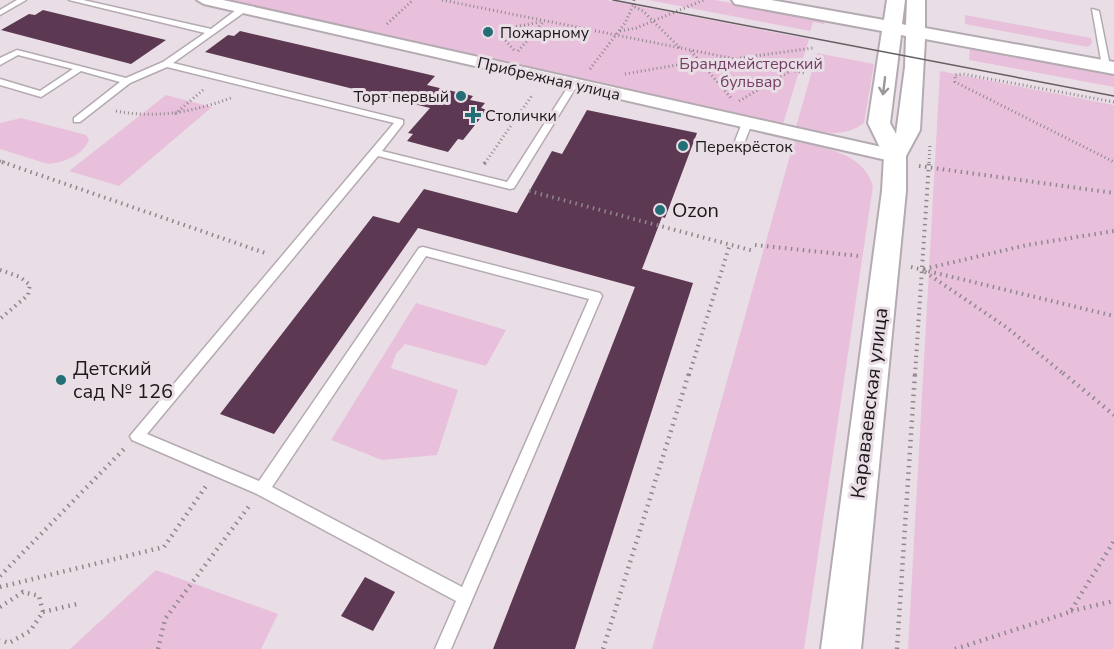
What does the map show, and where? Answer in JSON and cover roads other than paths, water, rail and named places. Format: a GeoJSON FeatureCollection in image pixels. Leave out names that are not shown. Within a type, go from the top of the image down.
{"type":"FeatureCollection","features":[{"type":"Feature","properties":{"kind":"street","name":"Прибрежная улица"},"geometry":{"type":"LineString","coordinates":[[204,0],[895,156]]}},
{"type":"Feature","properties":{"kind":"street"},"geometry":{"type":"LineString","coordinates":[[741,0],[894,15]]}},
{"type":"Feature","properties":{"kind":"street"},"geometry":{"type":"LineString","coordinates":[[804,0],[894,15],[915,27],[1110,62]]}},
{"type":"Feature","properties":{"kind":"street","name":"Караваевская улица"},"geometry":{"type":"LineString","coordinates":[[841,649],[894,190],[895,156],[909,130],[915,67],[916,0]]}},
{"type":"Feature","properties":{"kind":"street","name":"Караваевская улица"},"geometry":{"type":"LineString","coordinates":[[894,15],[879,123],[895,156]]}},
{"type":"Feature","properties":{"kind":"lane"},"geometry":{"type":"LineString","coordinates":[[0,13],[22,0]]}},
{"type":"Feature","properties":{"kind":"lane"},"geometry":{"type":"LineString","coordinates":[[73,0],[212,32]]}},
{"type":"Feature","properties":{"kind":"lane"},"geometry":{"type":"LineString","coordinates":[[77,120],[127,81],[166,64],[243,9]]}},
{"type":"Feature","properties":{"kind":"lane"},"geometry":{"type":"LineString","coordinates":[[1095,11],[1110,62]]}},
{"type":"Feature","properties":{"kind":"lane"},"geometry":{"type":"LineString","coordinates":[[0,62],[17,52],[127,81]]}},
{"type":"Feature","properties":{"kind":"lane"},"geometry":{"type":"LineString","coordinates":[[166,64],[400,122],[137,436],[262,489],[465,597]]}},
{"type":"Feature","properties":{"kind":"lane"},"geometry":{"type":"LineString","coordinates":[[0,82],[41,94],[80,68]]}},
{"type":"Feature","properties":{"kind":"lane"},"geometry":{"type":"LineString","coordinates":[[376,152],[510,186],[574,84]]}},
{"type":"Feature","properties":{"kind":"lane"},"geometry":{"type":"LineString","coordinates":[[740,141],[747,123]]}},
{"type":"Feature","properties":{"kind":"lane"},"geometry":{"type":"LineString","coordinates":[[262,489],[423,251],[596,296],[443,649]]}},
{"type":"Feature","properties":{"kind":"tram line"},"geometry":{"type":"LineString","coordinates":[[613,0],[1114,96]]}},
{"type":"Feature","properties":{"kind":"place","name":"Пожарному"},"geometry":{"type":"Point","coordinates":[488,32]}},
{"type":"Feature","properties":{"kind":"place","name":"Торт первый"},"geometry":{"type":"Point","coordinates":[461,96]}},
{"type":"Feature","properties":{"kind":"place","name":"Столички"},"geometry":{"type":"Point","coordinates":[473,115]}},
{"type":"Feature","properties":{"kind":"place","name":"Перекрёсток"},"geometry":{"type":"Point","coordinates":[683,146]}},
{"type":"Feature","properties":{"kind":"place","name":"Ozon"},"geometry":{"type":"Point","coordinates":[660,210]}},
{"type":"Feature","properties":{"kind":"place","name":"Детский сад № 126"},"geometry":{"type":"Point","coordinates":[61,380]}},
{"type":"Feature","properties":{"kind":"park label","name":"Брандмейстерский бульвар"},"geometry":{"type":"Point","coordinates":[751,72]}}]}
